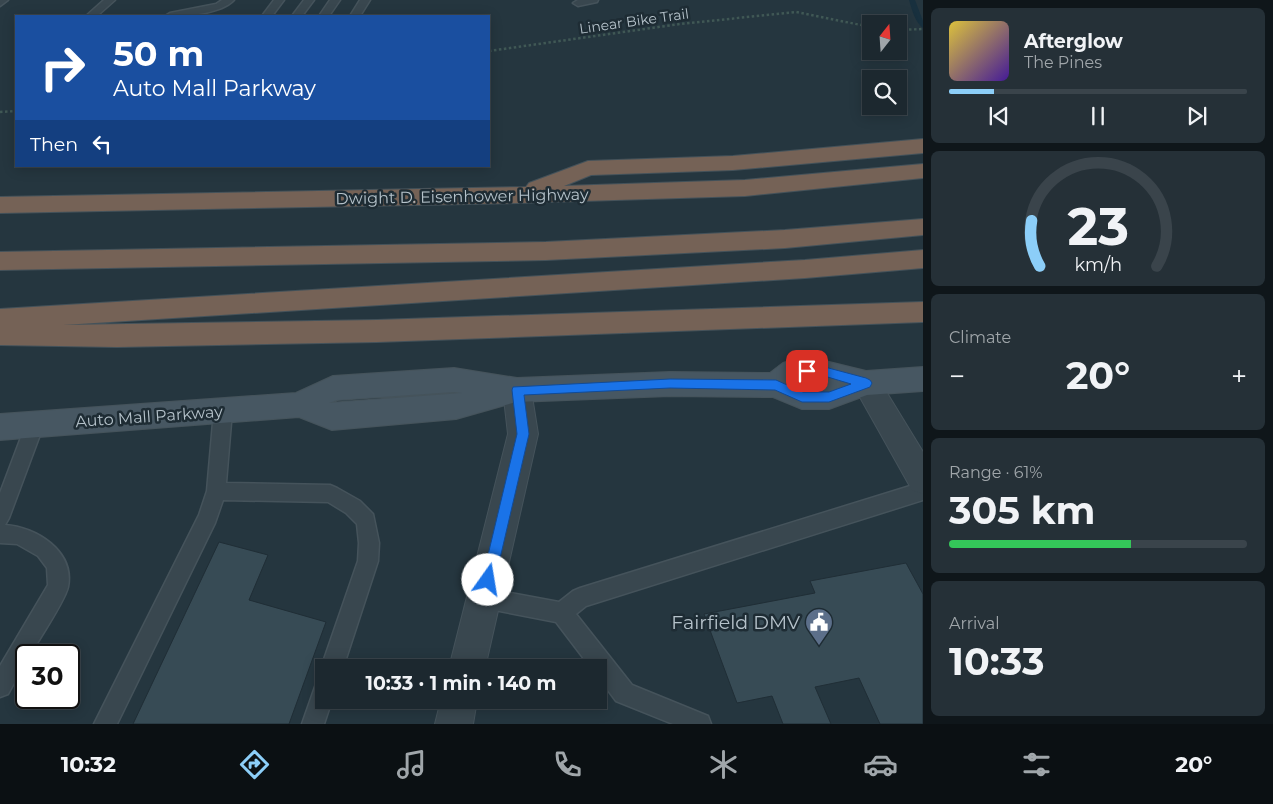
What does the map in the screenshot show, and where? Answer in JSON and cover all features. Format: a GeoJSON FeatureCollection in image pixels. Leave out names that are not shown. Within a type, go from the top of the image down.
{"type":"FeatureCollection","features":[{"type":"Feature","properties":{"kind":"highway"},"geometry":{"type":"LineString","coordinates":[[518,195],[588,168],[733,164],[923,146]]}},
{"type":"Feature","properties":{"kind":"highway","name":"Dwight D. Eisenhower Highway"},"geometry":{"type":"LineString","coordinates":[[0,205],[518,195],[745,188],[923,171]]}},
{"type":"Feature","properties":{"kind":"highway"},"geometry":{"type":"LineString","coordinates":[[0,261],[546,250],[785,240],[923,227]]}},
{"type":"Feature","properties":{"kind":"highway"},"geometry":{"type":"LineString","coordinates":[[0,319],[805,269],[923,259]]}},
{"type":"Feature","properties":{"kind":"highway"},"geometry":{"type":"LineString","coordinates":[[0,336],[117,336],[377,331],[923,312]]}},
{"type":"Feature","properties":{"kind":"street","name":"Auto Mall Parkway"},"geometry":{"type":"LineString","coordinates":[[0,427],[299,405],[332,417],[456,407],[517,390],[670,384],[776,385],[802,397],[829,397],[866,383],[923,379]]}},
{"type":"Feature","properties":{"kind":"street"},"geometry":{"type":"LineString","coordinates":[[866,383],[923,480]]}},
{"type":"Feature","properties":{"kind":"street"},"geometry":{"type":"LineString","coordinates":[[469,659],[523,434],[517,390]]}},
{"type":"Feature","properties":{"kind":"street"},"geometry":{"type":"LineString","coordinates":[[454,724],[457,709]]}},
{"type":"Feature","properties":{"kind":"lane"},"geometry":{"type":"LineString","coordinates":[[0,3],[4,0]]}},
{"type":"Feature","properties":{"kind":"lane"},"geometry":{"type":"LineString","coordinates":[[92,15],[110,0]]}},
{"type":"Feature","properties":{"kind":"lane"},"geometry":{"type":"LineString","coordinates":[[175,15],[219,6],[229,0]]}},
{"type":"Feature","properties":{"kind":"lane"},"geometry":{"type":"LineString","coordinates":[[268,15],[279,0]]}},
{"type":"Feature","properties":{"kind":"lane"},"geometry":{"type":"LineString","coordinates":[[298,15],[309,0]]}},
{"type":"Feature","properties":{"kind":"lane"},"geometry":{"type":"LineString","coordinates":[[325,15],[335,0]]}},
{"type":"Feature","properties":{"kind":"lane"},"geometry":{"type":"LineString","coordinates":[[356,15],[365,0]]}},
{"type":"Feature","properties":{"kind":"lane"},"geometry":{"type":"LineString","coordinates":[[578,3],[594,0]]}},
{"type":"Feature","properties":{"kind":"lane"},"geometry":{"type":"LineString","coordinates":[[105,724],[208,517],[216,491],[223,411]]}},
{"type":"Feature","properties":{"kind":"lane"},"geometry":{"type":"LineString","coordinates":[[0,518],[35,424]]}},
{"type":"Feature","properties":{"kind":"lane"},"geometry":{"type":"LineString","coordinates":[[216,491],[330,494],[353,507],[366,520],[369,543],[368,561],[335,659]]}},
{"type":"Feature","properties":{"kind":"lane"},"geometry":{"type":"LineString","coordinates":[[562,613],[580,598],[923,491]]}},
{"type":"Feature","properties":{"kind":"lane"},"geometry":{"type":"LineString","coordinates":[[0,534],[20,535],[45,549],[57,565],[58,587],[0,686]]}},
{"type":"Feature","properties":{"kind":"lane"},"geometry":{"type":"LineString","coordinates":[[484,598],[562,613],[624,693],[700,724]]}},
{"type":"Feature","properties":{"kind":"lane"},"geometry":{"type":"LineString","coordinates":[[313,724],[318,709]]}},
{"type":"Feature","properties":{"kind":"path","name":"Linear Bike Trail"},"geometry":{"type":"LineString","coordinates":[[490,51],[690,23],[796,12],[862,25]]}},
{"type":"Feature","properties":{"kind":"path"},"geometry":{"type":"LineString","coordinates":[[908,30],[923,30]]}},
{"type":"Feature","properties":{"kind":"path"},"geometry":{"type":"LineString","coordinates":[[0,112],[15,111]]}},
{"type":"Feature","properties":{"kind":"building"},"geometry":{"type":"Polygon","coordinates":[[[219,542],[268,555],[249,600],[326,622],[289,724],[133,724],[219,542]]]}},
{"type":"Feature","properties":{"kind":"building","name":"Fairfield DMV"},"geometry":{"type":"Polygon","coordinates":[[[906,563],[923,594],[923,724],[880,724],[859,678],[815,687],[831,724],[783,724],[772,696],[737,703],[704,614],[815,593],[810,581],[906,563]]]}},
{"type":"Feature","properties":{"kind":"waterway"},"geometry":{"type":"LineString","coordinates":[[912,0],[923,26]]}},
{"type":"Feature","properties":{"kind":"place","name":"Fairfield DMV"},"geometry":{"type":"Point","coordinates":[819,646]}},
{"type":"Feature","properties":{"kind":"route"},"geometry":{"type":"LineString","coordinates":[[488,580],[523,434],[517,390],[670,384],[776,385],[802,397],[829,397],[866,383],[821,371],[807,371]]}}]}
